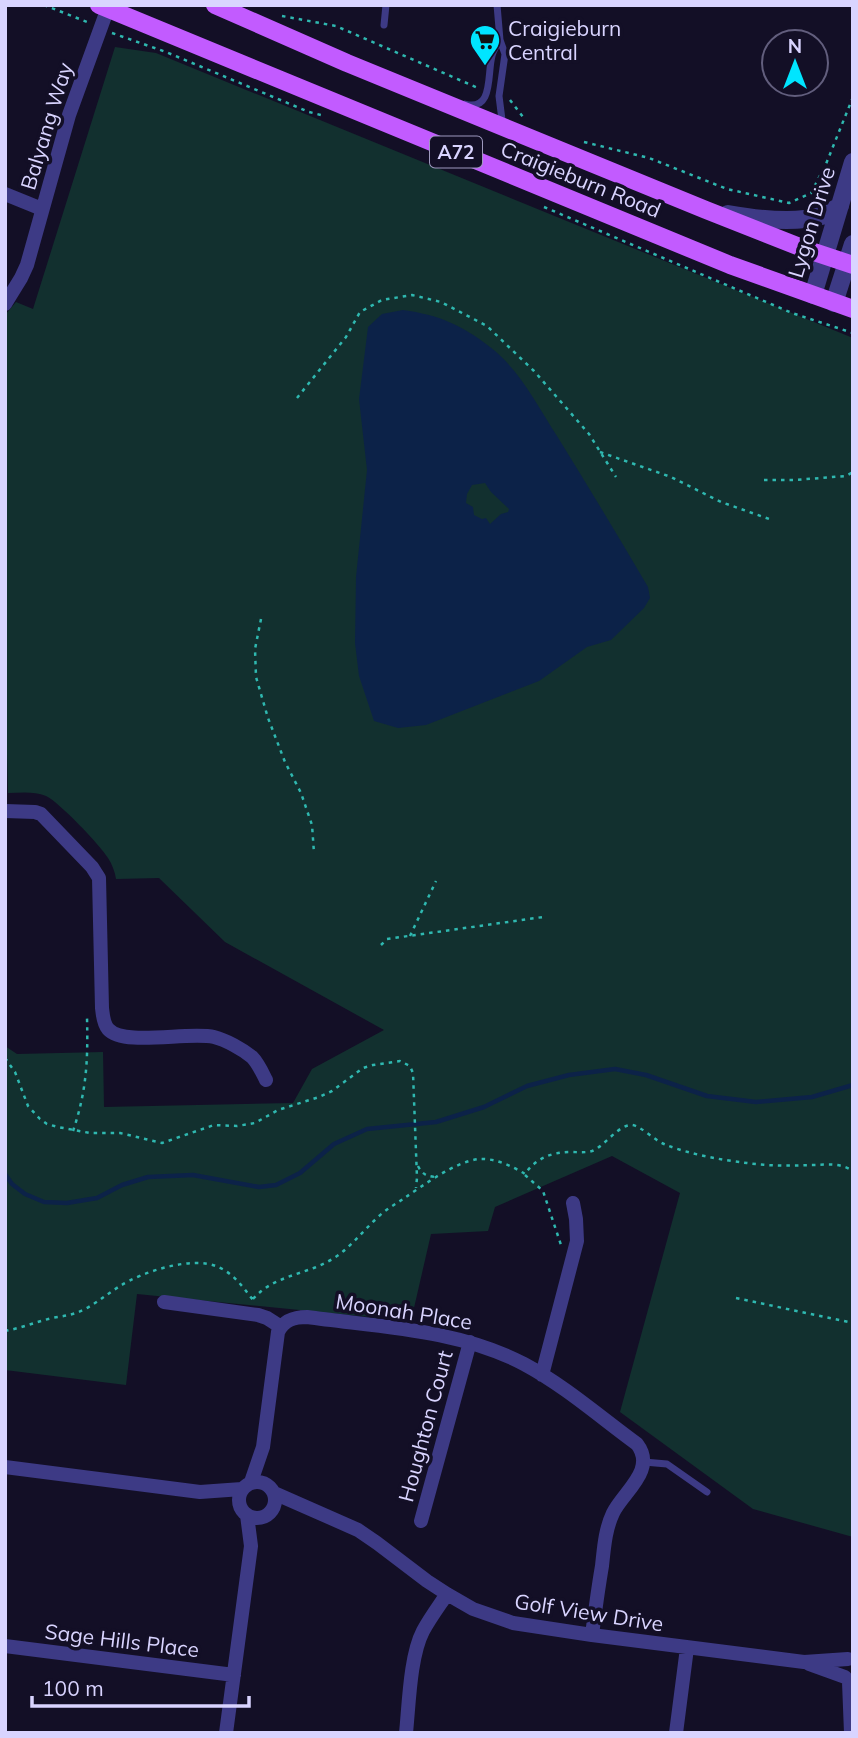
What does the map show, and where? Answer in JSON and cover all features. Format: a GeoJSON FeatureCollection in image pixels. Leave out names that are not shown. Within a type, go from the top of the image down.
{"type":"FeatureCollection","features":[{"type":"Feature","properties":{"kind":"main road","name":"Craigieburn Road"},"geometry":{"type":"LineString","coordinates":[[215,5],[706,211],[850,264]]}},
{"type":"Feature","properties":{"kind":"main road","name":"Craigieburn Road"},"geometry":{"type":"LineString","coordinates":[[105,6],[730,265],[853,309]]}},
{"type":"Feature","properties":{"kind":"street","name":"Balyang Way"},"geometry":{"type":"LineString","coordinates":[[6,301],[27,265],[69,114],[100,28],[105,6]]}},
{"type":"Feature","properties":{"kind":"street","name":"Lygon Drive"},"geometry":{"type":"LineString","coordinates":[[813,295],[853,162]]}},
{"type":"Feature","properties":{"kind":"street"},"geometry":{"type":"LineString","coordinates":[[5,194],[42,209]]}},
{"type":"Feature","properties":{"kind":"street"},"geometry":{"type":"LineString","coordinates":[[706,211],[755,219],[781,220],[822,216],[840,206]]}},
{"type":"Feature","properties":{"kind":"street"},"geometry":{"type":"LineString","coordinates":[[834,303],[850,264],[853,244]]}},
{"type":"Feature","properties":{"kind":"street"},"geometry":{"type":"LineString","coordinates":[[5,811],[41,814],[92,867],[99,878],[102,1008],[109,1029],[127,1037],[217,1038],[253,1058],[266,1080]]}},
{"type":"Feature","properties":{"kind":"street"},"geometry":{"type":"LineString","coordinates":[[542,1375],[577,1241],[573,1203]]}},
{"type":"Feature","properties":{"kind":"street"},"geometry":{"type":"LineString","coordinates":[[164,1302],[258,1315],[281,1327],[276,1345],[263,1447],[247,1486]]}},
{"type":"Feature","properties":{"kind":"street","name":"Moonah Place"},"geometry":{"type":"LineString","coordinates":[[281,1327],[290,1320],[307,1317],[470,1342],[506,1356],[542,1375],[637,1444],[642,1450],[644,1462]]}},
{"type":"Feature","properties":{"kind":"street","name":"Houghton Court"},"geometry":{"type":"LineString","coordinates":[[421,1521],[470,1342]]}},
{"type":"Feature","properties":{"kind":"street"},"geometry":{"type":"LineString","coordinates":[[251,1546],[275,1503],[263,1447]]}},
{"type":"Feature","properties":{"kind":"street"},"geometry":{"type":"LineString","coordinates":[[592,1635],[609,1521],[619,1502],[641,1473],[644,1462]]}},
{"type":"Feature","properties":{"kind":"street"},"geometry":{"type":"LineString","coordinates":[[5,1467],[200,1492],[247,1486]]}},
{"type":"Feature","properties":{"kind":"street"},"geometry":{"type":"LineString","coordinates":[[226,1733],[251,1546],[239,1494],[257,1481],[271,1489]]}},
{"type":"Feature","properties":{"kind":"street","name":"Golf View Drive"},"geometry":{"type":"LineString","coordinates":[[271,1489],[358,1531],[427,1581],[473,1609],[513,1623],[804,1662],[851,1656]]}},
{"type":"Feature","properties":{"kind":"street"},"geometry":{"type":"LineString","coordinates":[[200,1492],[258,1518],[267,1514]]}},
{"type":"Feature","properties":{"kind":"street","name":"Golf View Drive"},"geometry":{"type":"LineString","coordinates":[[267,1514],[313,1511]]}},
{"type":"Feature","properties":{"kind":"street"},"geometry":{"type":"LineString","coordinates":[[406,1733],[420,1640],[447,1594]]}},
{"type":"Feature","properties":{"kind":"street","name":"Sage Hills Place"},"geometry":{"type":"LineString","coordinates":[[5,1646],[234,1675]]}},
{"type":"Feature","properties":{"kind":"street"},"geometry":{"type":"LineString","coordinates":[[676,1733],[687,1648]]}},
{"type":"Feature","properties":{"kind":"street"},"geometry":{"type":"LineString","coordinates":[[851,1656],[843,1667],[849,1681],[852,1728]]}},
{"type":"Feature","properties":{"kind":"street","name":"Golf View Drive"},"geometry":{"type":"LineString","coordinates":[[804,1662],[849,1681]]}},
{"type":"Feature","properties":{"kind":"lane"},"geometry":{"type":"LineString","coordinates":[[384,25],[387,5]]}},
{"type":"Feature","properties":{"kind":"lane"},"geometry":{"type":"LineString","coordinates":[[497,5],[500,40],[505,54],[499,96],[502,120],[507,128]]}},
{"type":"Feature","properties":{"kind":"lane"},"geometry":{"type":"LineString","coordinates":[[346,62],[385,71],[472,106],[481,102],[488,92],[492,54],[500,40]]}},
{"type":"Feature","properties":{"kind":"lane"},"geometry":{"type":"LineString","coordinates":[[644,1462],[667,1464],[707,1492]]}},
{"type":"Feature","properties":{"kind":"path"},"geometry":{"type":"LineString","coordinates":[[44,5],[321,115]]}},
{"type":"Feature","properties":{"kind":"path"},"geometry":{"type":"LineString","coordinates":[[284,17],[336,26],[488,92]]}},
{"type":"Feature","properties":{"kind":"path"},"geometry":{"type":"LineString","coordinates":[[499,96],[510,99],[523,117]]}},
{"type":"Feature","properties":{"kind":"path"},"geometry":{"type":"LineString","coordinates":[[580,141],[649,158],[727,189],[789,203],[811,192],[826,164],[853,97]]}},
{"type":"Feature","properties":{"kind":"path"},"geometry":{"type":"LineString","coordinates":[[536,204],[792,313],[853,333]]}},
{"type":"Feature","properties":{"kind":"path"},"geometry":{"type":"LineString","coordinates":[[297,398],[346,337],[360,312],[382,300],[412,295],[441,302],[487,326],[534,371],[589,434],[616,477]]}},
{"type":"Feature","properties":{"kind":"path"},"geometry":{"type":"LineString","coordinates":[[600,452],[671,477],[721,502],[772,520]]}},
{"type":"Feature","properties":{"kind":"path"},"geometry":{"type":"LineString","coordinates":[[764,480],[846,476],[853,472]]}},
{"type":"Feature","properties":{"kind":"path"},"geometry":{"type":"LineString","coordinates":[[261,619],[255,649],[256,677],[268,718],[312,825],[314,853]]}},
{"type":"Feature","properties":{"kind":"path"},"geometry":{"type":"LineString","coordinates":[[410,936],[436,881]]}},
{"type":"Feature","properties":{"kind":"path"},"geometry":{"type":"LineString","coordinates":[[381,944],[387,939],[543,917]]}},
{"type":"Feature","properties":{"kind":"path"},"geometry":{"type":"LineString","coordinates":[[73,1130],[86,1078],[87,1012]]}},
{"type":"Feature","properties":{"kind":"path"},"geometry":{"type":"LineString","coordinates":[[5,1058],[15,1072],[23,1097],[33,1113],[47,1124],[90,1133],[120,1133],[162,1143],[214,1125],[255,1123],[278,1110],[332,1091],[363,1068],[400,1061],[410,1066],[413,1073],[417,1163],[415,1190]]}},
{"type":"Feature","properties":{"kind":"path"},"geometry":{"type":"LineString","coordinates":[[525,1174],[531,1165],[551,1154],[594,1150],[619,1130],[631,1125],[665,1145],[727,1160],[776,1165],[840,1164],[853,1171]]}},
{"type":"Feature","properties":{"kind":"path"},"geometry":{"type":"LineString","coordinates":[[5,1331],[80,1312],[149,1271],[186,1264],[217,1266],[239,1282],[253,1300],[268,1285],[331,1260],[352,1244],[386,1209],[435,1177],[467,1162],[485,1159],[506,1164],[525,1174],[543,1191],[561,1245]]}},
{"type":"Feature","properties":{"kind":"path"},"geometry":{"type":"LineString","coordinates":[[417,1163],[421,1172],[435,1177]]}},
{"type":"Feature","properties":{"kind":"path"},"geometry":{"type":"LineString","coordinates":[[736,1298],[853,1322]]}},
{"type":"Feature","properties":{"kind":"green space"},"geometry":{"type":"Polygon","coordinates":[[[115,47],[156,53],[853,338],[853,1537],[753,1509],[620,1412],[680,1193],[612,1156],[495,1207],[488,1231],[431,1234],[411,1321],[137,1294],[126,1385],[5,1370],[5,1046],[17,1054],[103,1052],[104,1107],[293,1103],[312,1069],[384,1030],[225,942],[159,878],[116,879],[109,860],[97,844],[46,796],[8,793],[5,677],[5,315],[16,302],[33,309],[115,47]]]}},
{"type":"Feature","properties":{"kind":"water"},"geometry":{"type":"Polygon","coordinates":[[[403,310],[450,322],[480,339],[501,356],[535,400],[648,587],[650,598],[644,608],[611,640],[587,647],[539,681],[426,725],[398,728],[374,721],[359,676],[355,643],[356,577],[367,470],[359,399],[368,327],[382,314],[403,310]],[[485,483],[472,485],[466,503],[473,507],[474,515],[486,518],[490,524],[509,509],[485,483]]]}},
{"type":"Feature","properties":{"kind":"waterway"},"geometry":{"type":"LineString","coordinates":[[5,1174],[12,1184],[25,1194],[44,1202],[67,1203],[97,1198],[122,1185],[148,1177],[193,1175],[259,1187],[276,1185],[300,1173],[334,1144],[367,1129],[436,1122],[484,1107],[527,1086],[569,1075],[615,1069],[646,1075],[707,1096],[756,1102],[812,1097],[853,1085]]}},
{"type":"Feature","properties":{"kind":"place","name":"Craigieburn Central"},"geometry":{"type":"Point","coordinates":[485,67]}}]}
